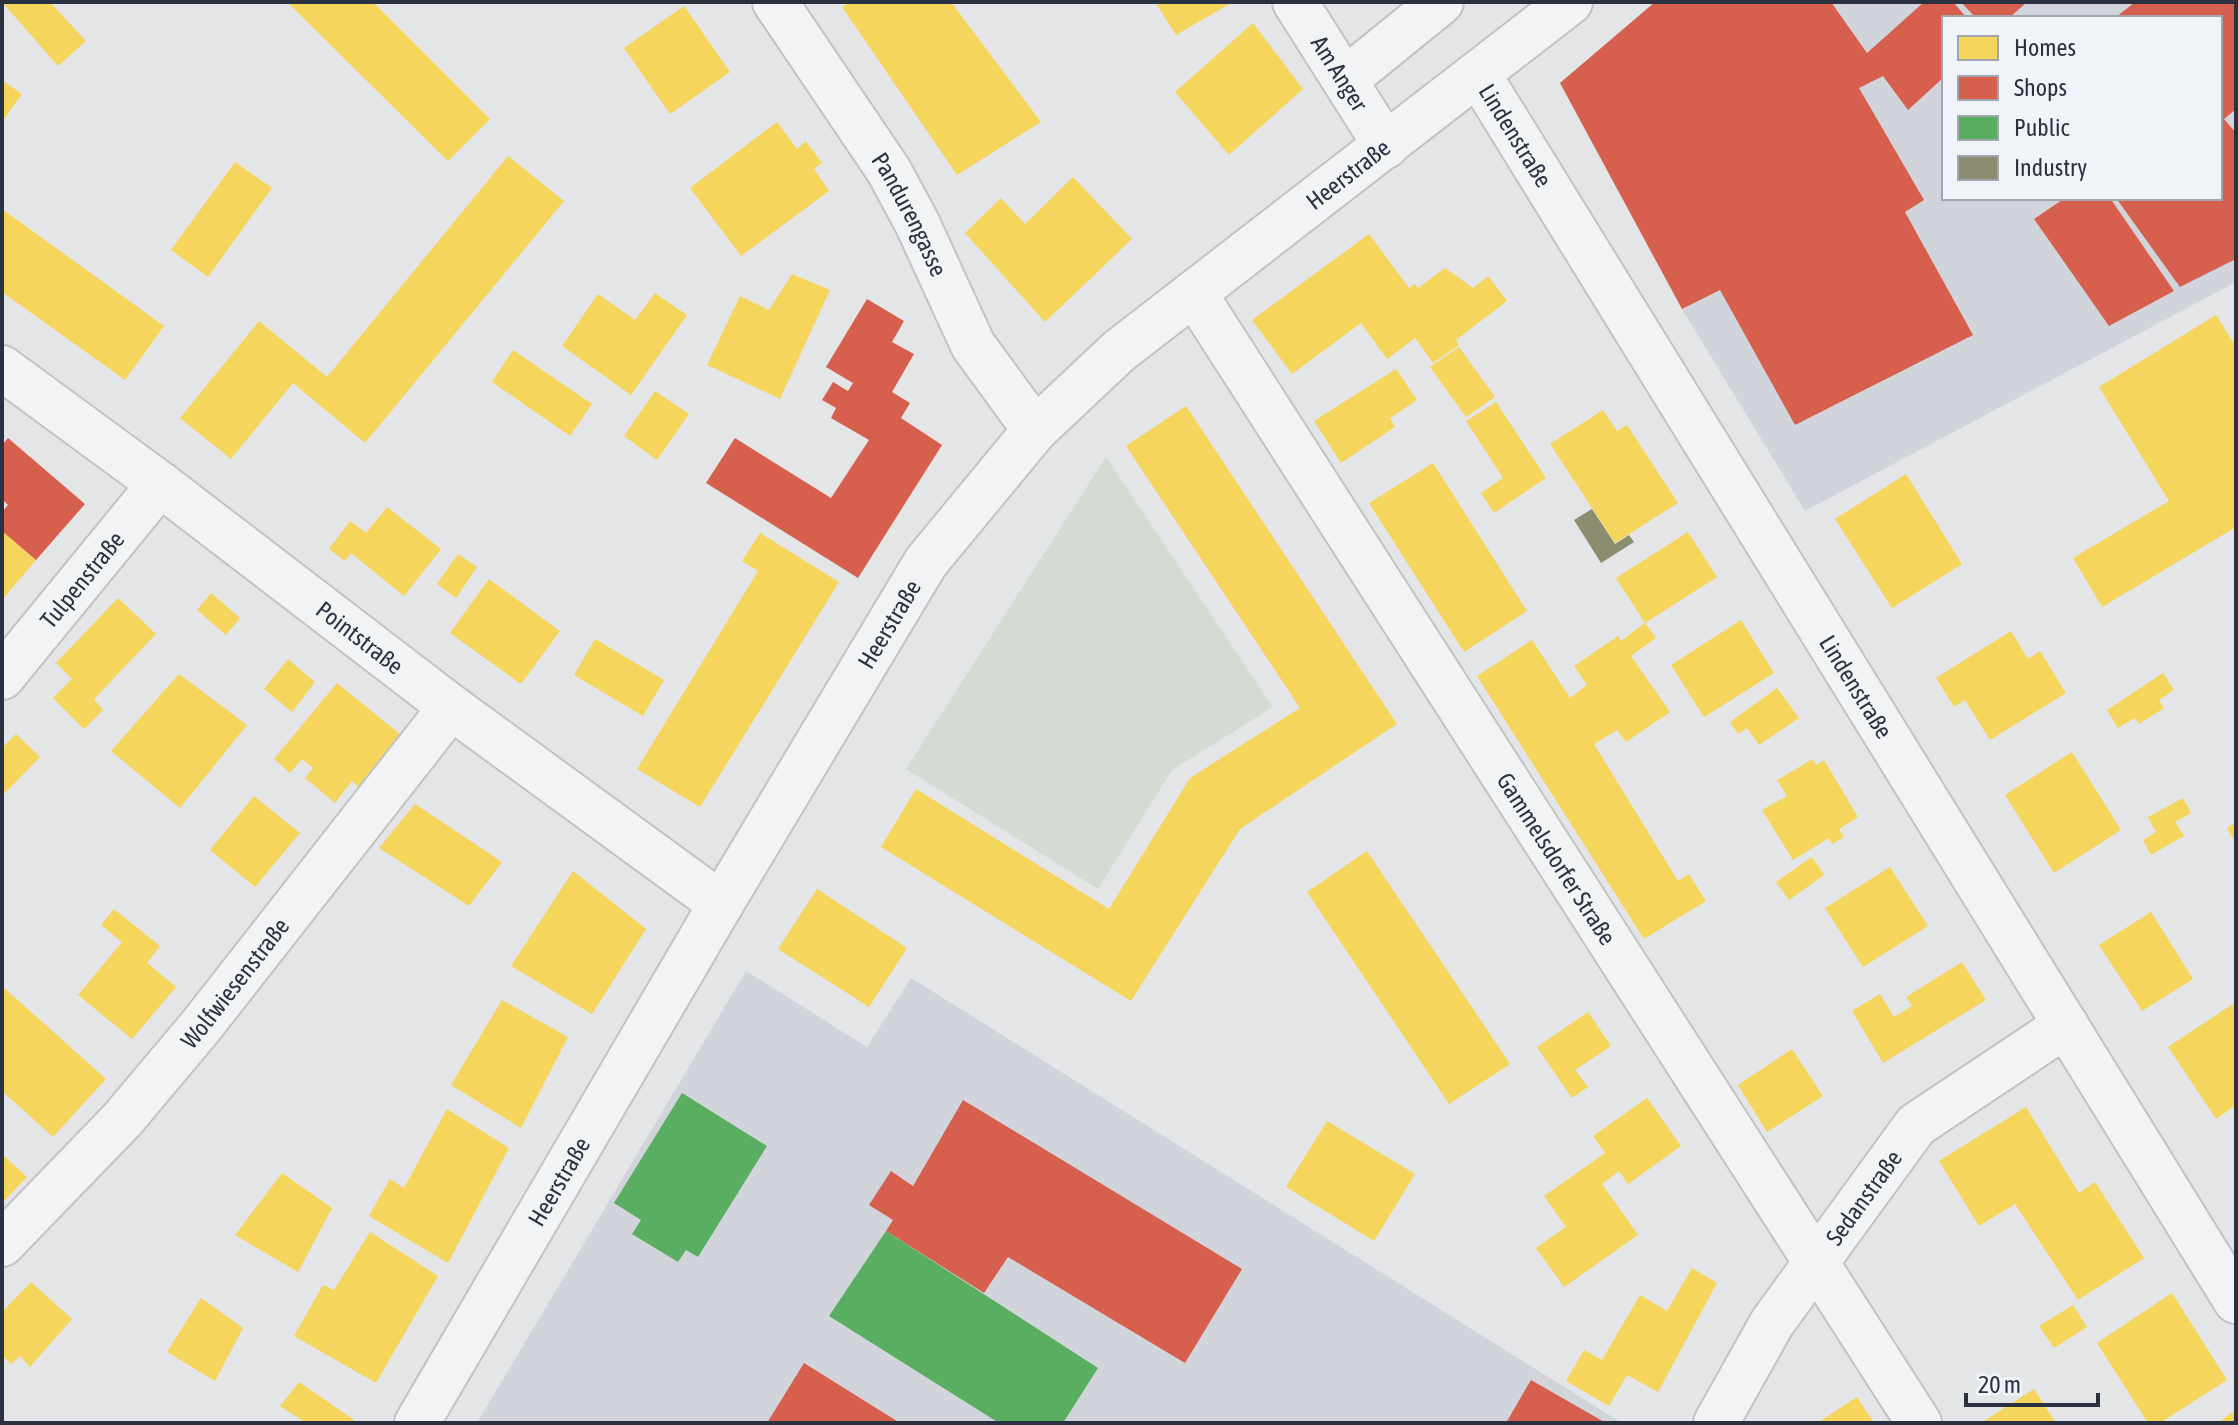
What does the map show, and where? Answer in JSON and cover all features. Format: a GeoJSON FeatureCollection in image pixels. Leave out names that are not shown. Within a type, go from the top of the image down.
{"type":"FeatureCollection","features":[{"type":"Feature","properties":{"kind":"street","name":"Pandurengasse"},"geometry":{"type":"LineString","coordinates":[[775,2],[889,171],[917,223],[973,345],[1035,430]]}},
{"type":"Feature","properties":{"kind":"street","name":"Am Anger"},"geometry":{"type":"LineString","coordinates":[[1295,2],[1386,146]]}},
{"type":"Feature","properties":{"kind":"street"},"geometry":{"type":"LineString","coordinates":[[1345,80],[1441,2]]}},
{"type":"Feature","properties":{"kind":"street","name":"Heerstraße"},"geometry":{"type":"LineString","coordinates":[[417,1423],[721,904],[926,562],[961,515],[1035,430],[1119,351],[1570,2]]}},
{"type":"Feature","properties":{"kind":"street","name":"Lindenstraße"},"geometry":{"type":"LineString","coordinates":[[1478,74],[2236,1301]]}},
{"type":"Feature","properties":{"kind":"street","name":"Gammelsdorfer Straße"},"geometry":{"type":"LineString","coordinates":[[1194,293],[1919,1423]]}},
{"type":"Feature","properties":{"kind":"street","name":"Pointstraße"},"geometry":{"type":"LineString","coordinates":[[2,368],[160,484],[451,707],[721,904]]}},
{"type":"Feature","properties":{"kind":"street","name":"Tulpenstraße"},"geometry":{"type":"LineString","coordinates":[[2,677],[160,484]]}},
{"type":"Feature","properties":{"kind":"street","name":"Wolfwiesenstraße"},"geometry":{"type":"LineString","coordinates":[[2,1244],[122,1120],[201,1026],[451,707]]}},
{"type":"Feature","properties":{"kind":"street","name":"Sedanstraße"},"geometry":{"type":"LineString","coordinates":[[1716,1423],[1772,1323],[1916,1125],[2066,1025]]}},
{"type":"Feature","properties":{"kind":"shaded area"},"geometry":{"type":"Polygon","coordinates":[[[1655,2],[2236,2],[2236,282],[1805,511],[1682,309],[1560,83],[1655,2]]]}},
{"type":"Feature","properties":{"kind":"shaded area"},"geometry":{"type":"Polygon","coordinates":[[[1106,457],[1273,707],[1172,770],[1098,889],[906,769],[1106,457]]]}},
{"type":"Feature","properties":{"kind":"shaded area"},"geometry":{"type":"Polygon","coordinates":[[[746,971],[867,1047],[911,978],[1622,1423],[477,1423],[746,971]]]}},
{"type":"Feature","properties":{"kind":"building: Homes"},"geometry":{"type":"Polygon","coordinates":[[[2,2],[50,2],[86,41],[58,66],[2,2]]]}},
{"type":"Feature","properties":{"kind":"building: Homes"},"geometry":{"type":"Polygon","coordinates":[[[287,2],[373,2],[490,119],[448,161],[287,2]]]}},
{"type":"Feature","properties":{"kind":"building: Homes"},"geometry":{"type":"Polygon","coordinates":[[[851,2],[951,2],[1041,122],[957,175],[842,7],[851,2]]]}},
{"type":"Feature","properties":{"kind":"building: Homes"},"geometry":{"type":"Polygon","coordinates":[[[1155,2],[1233,2],[1176,35],[1155,2]]]}},
{"type":"Feature","properties":{"kind":"building: Homes"},"geometry":{"type":"Polygon","coordinates":[[[684,6],[730,72],[670,114],[624,48],[684,6]]]}},
{"type":"Feature","properties":{"kind":"building: Homes"},"geometry":{"type":"Polygon","coordinates":[[[1253,23],[1303,89],[1229,155],[1175,92],[1253,23]]]}},
{"type":"Feature","properties":{"kind":"building: Homes"},"geometry":{"type":"Polygon","coordinates":[[[2,80],[22,94],[2,122],[2,80]]]}},
{"type":"Feature","properties":{"kind":"building: Homes"},"geometry":{"type":"Polygon","coordinates":[[[777,122],[797,149],[806,141],[822,163],[814,169],[829,191],[741,256],[690,188],[777,122]]]}},
{"type":"Feature","properties":{"kind":"building: Homes"},"geometry":{"type":"Polygon","coordinates":[[[508,156],[564,201],[365,443],[293,383],[231,459],[180,418],[259,321],[327,377],[508,156]]]}},
{"type":"Feature","properties":{"kind":"building: Homes"},"geometry":{"type":"Polygon","coordinates":[[[235,162],[272,188],[208,277],[171,250],[235,162]]]}},
{"type":"Feature","properties":{"kind":"building: Homes"},"geometry":{"type":"Polygon","coordinates":[[[1073,177],[1132,239],[1045,322],[965,233],[1001,198],[1025,224],[1073,177]]]}},
{"type":"Feature","properties":{"kind":"building: Homes"},"geometry":{"type":"Polygon","coordinates":[[[2,209],[164,326],[125,380],[2,292],[2,209]]]}},
{"type":"Feature","properties":{"kind":"building: Homes"},"geometry":{"type":"Polygon","coordinates":[[[1369,234],[1409,288],[1415,284],[1418,288],[1445,268],[1473,288],[1488,276],[1507,301],[1456,340],[1459,345],[1433,363],[1415,338],[1387,359],[1361,323],[1292,374],[1252,320],[1369,234]]]}},
{"type":"Feature","properties":{"kind":"building: Homes"},"geometry":{"type":"Polygon","coordinates":[[[792,274],[830,290],[780,399],[707,365],[740,296],[769,310],[792,274]]]}},
{"type":"Feature","properties":{"kind":"building: Homes"},"geometry":{"type":"Polygon","coordinates":[[[655,293],[687,315],[631,395],[562,346],[598,294],[635,320],[655,293]]]}},
{"type":"Feature","properties":{"kind":"building: Homes"},"geometry":{"type":"Polygon","coordinates":[[[2216,315],[2236,347],[2236,527],[2102,607],[2073,558],[2169,501],[2099,387],[2216,315]]]}},
{"type":"Feature","properties":{"kind":"building: Homes"},"geometry":{"type":"Polygon","coordinates":[[[1459,347],[1495,397],[1466,417],[1430,367],[1459,347]]]}},
{"type":"Feature","properties":{"kind":"building: Homes"},"geometry":{"type":"Polygon","coordinates":[[[513,350],[592,404],[570,436],[492,382],[513,350]]]}},
{"type":"Feature","properties":{"kind":"building: Homes"},"geometry":{"type":"Polygon","coordinates":[[[1396,369],[1417,400],[1390,418],[1395,427],[1341,463],[1314,421],[1396,369]]]}},
{"type":"Feature","properties":{"kind":"building: Homes"},"geometry":{"type":"Polygon","coordinates":[[[655,391],[689,414],[657,460],[624,436],[655,391]]]}},
{"type":"Feature","properties":{"kind":"building: Homes"},"geometry":{"type":"Polygon","coordinates":[[[1496,402],[1546,478],[1494,513],[1481,493],[1503,478],[1466,421],[1496,402]]]}},
{"type":"Feature","properties":{"kind":"building: Homes"},"geometry":{"type":"Polygon","coordinates":[[[1186,406],[1397,724],[1240,829],[1131,1001],[881,847],[916,789],[1109,909],[1190,778],[1300,708],[1126,446],[1186,406]]]}},
{"type":"Feature","properties":{"kind":"building: Homes"},"geometry":{"type":"Polygon","coordinates":[[[1603,410],[1617,431],[1627,425],[1678,503],[1615,543],[1550,444],[1603,410]]]}},
{"type":"Feature","properties":{"kind":"building: Homes"},"geometry":{"type":"Polygon","coordinates":[[[1433,463],[1527,611],[1464,652],[1369,503],[1433,463]]]}},
{"type":"Feature","properties":{"kind":"building: Homes"},"geometry":{"type":"Polygon","coordinates":[[[1906,474],[1962,564],[1892,608],[1835,519],[1906,474]]]}},
{"type":"Feature","properties":{"kind":"building: Homes"},"geometry":{"type":"Polygon","coordinates":[[[387,507],[441,549],[404,596],[351,553],[345,561],[329,549],[350,521],[366,533],[387,507]]]}},
{"type":"Feature","properties":{"kind":"building: Homes"},"geometry":{"type":"Polygon","coordinates":[[[2,531],[36,560],[2,600],[2,531]]]}},
{"type":"Feature","properties":{"kind":"building: Homes"},"geometry":{"type":"Polygon","coordinates":[[[1688,532],[1717,577],[1645,623],[1616,578],[1688,532]]]}},
{"type":"Feature","properties":{"kind":"building: Homes"},"geometry":{"type":"Polygon","coordinates":[[[760,533],[839,582],[700,807],[637,769],[758,571],[742,561],[760,533]]]}},
{"type":"Feature","properties":{"kind":"building: Homes"},"geometry":{"type":"Polygon","coordinates":[[[458,554],[477,567],[456,598],[437,584],[458,554]]]}},
{"type":"Feature","properties":{"kind":"building: Homes"},"geometry":{"type":"Polygon","coordinates":[[[489,579],[560,631],[521,684],[450,633],[489,579]]]}},
{"type":"Feature","properties":{"kind":"building: Homes"},"geometry":{"type":"Polygon","coordinates":[[[211,593],[240,618],[226,635],[197,610],[211,593]]]}},
{"type":"Feature","properties":{"kind":"building: Homes"},"geometry":{"type":"Polygon","coordinates":[[[118,598],[156,634],[94,699],[103,710],[84,729],[53,698],[72,679],[56,663],[118,598]]]}},
{"type":"Feature","properties":{"kind":"building: Homes"},"geometry":{"type":"Polygon","coordinates":[[[1741,620],[1774,673],[1704,717],[1671,665],[1741,620]]]}},
{"type":"Feature","properties":{"kind":"building: Homes"},"geometry":{"type":"Polygon","coordinates":[[[1645,623],[1656,638],[1631,656],[1670,712],[1626,742],[1617,730],[1594,744],[1678,881],[1689,874],[1706,901],[1644,939],[1477,676],[1532,640],[1570,698],[1587,685],[1574,666],[1618,636],[1621,641],[1645,623]]]}},
{"type":"Feature","properties":{"kind":"building: Homes"},"geometry":{"type":"Polygon","coordinates":[[[2011,631],[2028,659],[2040,651],[2066,693],[1990,740],[1965,700],[1954,707],[1936,678],[2011,631]]]}},
{"type":"Feature","properties":{"kind":"building: Homes"},"geometry":{"type":"Polygon","coordinates":[[[595,639],[664,680],[643,716],[574,675],[595,639]]]}},
{"type":"Feature","properties":{"kind":"building: Homes"},"geometry":{"type":"Polygon","coordinates":[[[288,659],[315,682],[292,712],[264,689],[288,659]]]}},
{"type":"Feature","properties":{"kind":"building: Homes"},"geometry":{"type":"Polygon","coordinates":[[[2163,673],[2174,690],[2159,700],[2164,708],[2139,724],[2135,718],[2118,728],[2107,710],[2163,673]]]}},
{"type":"Feature","properties":{"kind":"building: Homes"},"geometry":{"type":"Polygon","coordinates":[[[179,674],[247,725],[180,808],[111,751],[179,674]]]}},
{"type":"Feature","properties":{"kind":"building: Homes"},"geometry":{"type":"Polygon","coordinates":[[[337,683],[407,740],[364,792],[352,781],[335,803],[305,778],[313,768],[302,759],[290,773],[274,759],[337,683]]]}},
{"type":"Feature","properties":{"kind":"building: Homes"},"geometry":{"type":"Polygon","coordinates":[[[1777,688],[1799,718],[1759,745],[1747,728],[1738,734],[1730,722],[1777,688]]]}},
{"type":"Feature","properties":{"kind":"building: Homes"},"geometry":{"type":"Polygon","coordinates":[[[16,734],[40,757],[2,796],[2,748],[16,734]]]}},
{"type":"Feature","properties":{"kind":"building: Homes"},"geometry":{"type":"Polygon","coordinates":[[[2072,752],[2121,830],[2054,873],[2005,795],[2072,752]]]}},
{"type":"Feature","properties":{"kind":"building: Homes"},"geometry":{"type":"Polygon","coordinates":[[[1813,759],[1816,765],[1824,760],[1858,817],[1839,829],[1844,837],[1832,844],[1829,838],[1793,860],[1762,810],[1787,796],[1777,780],[1813,759]]]}},
{"type":"Feature","properties":{"kind":"building: Homes"},"geometry":{"type":"Polygon","coordinates":[[[254,796],[300,833],[255,887],[210,850],[254,796]]]}},
{"type":"Feature","properties":{"kind":"building: Homes"},"geometry":{"type":"Polygon","coordinates":[[[2183,798],[2191,813],[2175,822],[2184,836],[2151,855],[2143,840],[2156,832],[2148,817],[2183,798]]]}},
{"type":"Feature","properties":{"kind":"building: Homes"},"geometry":{"type":"Polygon","coordinates":[[[415,804],[502,862],[469,906],[379,848],[415,804]]]}},
{"type":"Feature","properties":{"kind":"building: Homes"},"geometry":{"type":"Polygon","coordinates":[[[2236,822],[2236,844],[2227,828],[2236,822]]]}},
{"type":"Feature","properties":{"kind":"building: Homes"},"geometry":{"type":"Polygon","coordinates":[[[1367,851],[1510,1064],[1449,1104],[1307,892],[1367,851]]]}},
{"type":"Feature","properties":{"kind":"building: Homes"},"geometry":{"type":"Polygon","coordinates":[[[1812,857],[1824,875],[1789,900],[1776,882],[1812,857]]]}},
{"type":"Feature","properties":{"kind":"building: Homes"},"geometry":{"type":"Polygon","coordinates":[[[1890,867],[1928,926],[1863,967],[1825,908],[1890,867]]]}},
{"type":"Feature","properties":{"kind":"building: Homes"},"geometry":{"type":"Polygon","coordinates":[[[573,871],[646,929],[592,1014],[511,966],[573,871]]]}},
{"type":"Feature","properties":{"kind":"building: Homes"},"geometry":{"type":"Polygon","coordinates":[[[817,889],[907,948],[869,1007],[778,949],[817,889]]]}},
{"type":"Feature","properties":{"kind":"building: Homes"},"geometry":{"type":"Polygon","coordinates":[[[114,909],[160,946],[147,963],[176,987],[132,1039],[78,995],[122,942],[101,925],[114,909]]]}},
{"type":"Feature","properties":{"kind":"building: Homes"},"geometry":{"type":"Polygon","coordinates":[[[2151,912],[2193,979],[2142,1011],[2099,945],[2151,912]]]}},
{"type":"Feature","properties":{"kind":"building: Homes"},"geometry":{"type":"Polygon","coordinates":[[[1962,962],[1986,1000],[1883,1063],[1852,1011],[1880,994],[1894,1017],[1912,1006],[1906,997],[1962,962]]]}},
{"type":"Feature","properties":{"kind":"building: Homes"},"geometry":{"type":"Polygon","coordinates":[[[2,986],[106,1079],[53,1137],[2,1091],[2,986]]]}},
{"type":"Feature","properties":{"kind":"building: Homes"},"geometry":{"type":"Polygon","coordinates":[[[502,1000],[568,1037],[521,1128],[451,1085],[502,1000]]]}},
{"type":"Feature","properties":{"kind":"building: Homes"},"geometry":{"type":"Polygon","coordinates":[[[2236,1002],[2236,1105],[2216,1119],[2168,1047],[2236,1002]]]}},
{"type":"Feature","properties":{"kind":"building: Homes"},"geometry":{"type":"Polygon","coordinates":[[[1588,1012],[1611,1046],[1575,1070],[1588,1087],[1572,1098],[1537,1047],[1588,1012]]]}},
{"type":"Feature","properties":{"kind":"building: Homes"},"geometry":{"type":"Polygon","coordinates":[[[1792,1049],[1823,1096],[1767,1132],[1738,1085],[1792,1049]]]}},
{"type":"Feature","properties":{"kind":"building: Homes"},"geometry":{"type":"Polygon","coordinates":[[[1647,1098],[1681,1146],[1628,1184],[1619,1171],[1602,1184],[1638,1235],[1564,1287],[1536,1248],[1566,1227],[1544,1196],[1605,1153],[1593,1136],[1647,1098]]]}},
{"type":"Feature","properties":{"kind":"building: Homes"},"geometry":{"type":"Polygon","coordinates":[[[2026,1107],[2079,1193],[2095,1182],[2144,1258],[2078,1300],[2015,1204],[1979,1226],[1939,1161],[2026,1107]]]}},
{"type":"Feature","properties":{"kind":"building: Homes"},"geometry":{"type":"Polygon","coordinates":[[[447,1109],[509,1148],[448,1263],[369,1216],[390,1179],[404,1188],[447,1109]]]}},
{"type":"Feature","properties":{"kind":"building: Homes"},"geometry":{"type":"Polygon","coordinates":[[[1327,1121],[1415,1174],[1374,1241],[1286,1187],[1327,1121]]]}},
{"type":"Feature","properties":{"kind":"building: Homes"},"geometry":{"type":"Polygon","coordinates":[[[2,1154],[27,1177],[2,1203],[2,1154]]]}},
{"type":"Feature","properties":{"kind":"building: Homes"},"geometry":{"type":"Polygon","coordinates":[[[282,1173],[332,1208],[298,1272],[235,1235],[282,1173]]]}},
{"type":"Feature","properties":{"kind":"building: Homes"},"geometry":{"type":"Polygon","coordinates":[[[370,1232],[438,1276],[376,1383],[294,1336],[323,1285],[334,1290],[370,1232]]]}},
{"type":"Feature","properties":{"kind":"building: Homes"},"geometry":{"type":"Polygon","coordinates":[[[1692,1268],[1717,1283],[1658,1392],[1627,1375],[1609,1406],[1566,1381],[1584,1350],[1602,1360],[1640,1295],[1667,1311],[1692,1268]]]}},
{"type":"Feature","properties":{"kind":"building: Homes"},"geometry":{"type":"Polygon","coordinates":[[[31,1282],[72,1319],[30,1367],[20,1356],[11,1364],[2,1355],[2,1312],[31,1282]]]}},
{"type":"Feature","properties":{"kind":"building: Homes"},"geometry":{"type":"Polygon","coordinates":[[[2172,1293],[2227,1380],[2160,1423],[2148,1423],[2097,1343],[2172,1293]]]}},
{"type":"Feature","properties":{"kind":"building: Homes"},"geometry":{"type":"Polygon","coordinates":[[[201,1298],[243,1328],[215,1381],[167,1352],[201,1298]]]}},
{"type":"Feature","properties":{"kind":"building: Homes"},"geometry":{"type":"Polygon","coordinates":[[[2073,1305],[2087,1327],[2054,1348],[2039,1326],[2073,1305]]]}},
{"type":"Feature","properties":{"kind":"building: Homes"},"geometry":{"type":"Polygon","coordinates":[[[299,1382],[354,1420],[353,1423],[306,1423],[280,1406],[299,1382]]]}},
{"type":"Feature","properties":{"kind":"building: Homes"},"geometry":{"type":"Polygon","coordinates":[[[2034,1389],[2056,1423],[1981,1423],[2034,1389]]]}},
{"type":"Feature","properties":{"kind":"building: Homes"},"geometry":{"type":"Polygon","coordinates":[[[1857,1397],[1874,1423],[1817,1423],[1857,1397]]]}},
{"type":"Feature","properties":{"kind":"building: Homes"},"geometry":{"type":"Polygon","coordinates":[[[2236,1410],[2236,1423],[2217,1423],[2236,1410]]]}},
{"type":"Feature","properties":{"kind":"building: Shops"},"geometry":{"type":"Polygon","coordinates":[[[1655,2],[1831,2],[1867,53],[1924,2],[1953,2],[1965,16],[1942,16],[1942,79],[1908,110],[1883,76],[1859,88],[1924,200],[1905,212],[1973,335],[1795,425],[1720,290],[1682,309],[1560,83],[1655,2]]]}},
{"type":"Feature","properties":{"kind":"building: Shops"},"geometry":{"type":"Polygon","coordinates":[[[1961,2],[2027,2],[2011,16],[1974,16],[1961,2]]]}},
{"type":"Feature","properties":{"kind":"building: Shops"},"geometry":{"type":"Polygon","coordinates":[[[2135,2],[2236,2],[2236,109],[2224,119],[2236,133],[2236,259],[2180,287],[2117,200],[2222,200],[2222,16],[2118,16],[2135,2]]]}},
{"type":"Feature","properties":{"kind":"building: Shops"},"geometry":{"type":"Polygon","coordinates":[[[2062,200],[2111,200],[2174,291],[2109,326],[2034,219],[2062,200]]]}},
{"type":"Feature","properties":{"kind":"building: Shops"},"geometry":{"type":"Polygon","coordinates":[[[867,299],[904,321],[892,342],[914,354],[892,392],[910,403],[901,418],[942,445],[858,578],[706,483],[735,438],[831,498],[869,440],[831,418],[836,408],[822,400],[833,382],[848,391],[853,383],[826,367],[867,299]]]}},
{"type":"Feature","properties":{"kind":"building: Shops"},"geometry":{"type":"Polygon","coordinates":[[[8,438],[85,504],[36,560],[2,531],[2,512],[8,505],[2,499],[2,445],[8,438]]]}},
{"type":"Feature","properties":{"kind":"building: Shops"},"geometry":{"type":"Polygon","coordinates":[[[963,1100],[1242,1269],[1185,1363],[1008,1257],[984,1293],[886,1231],[893,1220],[869,1205],[891,1171],[913,1186],[963,1100]]]}},
{"type":"Feature","properties":{"kind":"building: Shops"},"geometry":{"type":"Polygon","coordinates":[[[804,1363],[900,1423],[767,1423],[804,1363]]]}},
{"type":"Feature","properties":{"kind":"building: Shops"},"geometry":{"type":"Polygon","coordinates":[[[1531,1380],[1606,1423],[1506,1423],[1531,1380]]]}},
{"type":"Feature","properties":{"kind":"building: Public"},"geometry":{"type":"Polygon","coordinates":[[[682,1093],[767,1146],[698,1257],[686,1250],[678,1262],[632,1234],[641,1220],[614,1203],[682,1093]]]}},
{"type":"Feature","properties":{"kind":"building: Public"},"geometry":{"type":"Polygon","coordinates":[[[886,1231],[1098,1368],[1063,1423],[999,1423],[829,1316],[886,1231]]]}},
{"type":"Feature","properties":{"kind":"building: Industry"},"geometry":{"type":"Polygon","coordinates":[[[1592,509],[1615,544],[1629,535],[1634,542],[1601,563],[1574,520],[1592,509]]]}}]}
